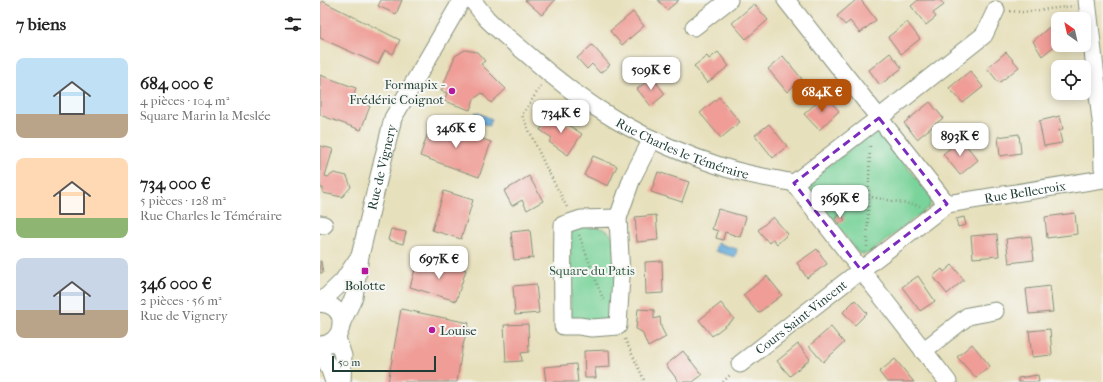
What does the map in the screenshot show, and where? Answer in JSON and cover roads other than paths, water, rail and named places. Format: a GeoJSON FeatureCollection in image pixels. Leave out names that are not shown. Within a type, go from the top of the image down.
{"type":"FeatureCollection","features":[{"type":"Feature","properties":{"kind":"street","name":"Rue de Vignery"},"geometry":{"type":"LineString","coordinates":[[339,331],[354,297],[360,256],[393,118],[462,0]]}},
{"type":"Feature","properties":{"kind":"street","name":"Rue Charles le Téméraire"},"geometry":{"type":"LineString","coordinates":[[472,0],[486,18],[548,74],[599,110],[624,125],[652,139],[724,168],[746,174],[794,183]]}},
{"type":"Feature","properties":{"kind":"street"},"geometry":{"type":"LineString","coordinates":[[694,27],[729,0]]}},
{"type":"Feature","properties":{"kind":"street"},"geometry":{"type":"LineString","coordinates":[[786,0],[875,121],[944,207]]}},
{"type":"Feature","properties":{"kind":"street"},"geometry":{"type":"LineString","coordinates":[[1087,2],[1102,128],[1103,168]]}},
{"type":"Feature","properties":{"kind":"street"},"geometry":{"type":"LineString","coordinates":[[948,382],[864,267],[794,183],[984,35],[996,10]]}},
{"type":"Feature","properties":{"kind":"street"},"geometry":{"type":"LineString","coordinates":[[618,218],[582,219],[563,225],[563,326],[592,328],[618,326],[621,276],[618,218],[632,178],[652,139]]}},
{"type":"Feature","properties":{"kind":"street","name":"Rue Bellecroix"},"geometry":{"type":"LineString","coordinates":[[944,207],[1103,179]]}},
{"type":"Feature","properties":{"kind":"street","name":"Cours Saint-Vincent"},"geometry":{"type":"LineString","coordinates":[[740,364],[864,267],[944,207]]}},
{"type":"Feature","properties":{"kind":"street","name":"Rue de Vignery"},"geometry":{"type":"LineString","coordinates":[[320,303],[343,281],[360,256]]}},
{"type":"Feature","properties":{"kind":"street"},"geometry":{"type":"LineString","coordinates":[[320,303],[330,305],[340,316],[339,331],[343,356],[342,382]]}},
{"type":"Feature","properties":{"kind":"street"},"geometry":{"type":"LineString","coordinates":[[924,350],[968,316],[995,311]]}},
{"type":"Feature","properties":{"kind":"street"},"geometry":{"type":"LineString","coordinates":[[320,345],[331,343],[339,331]]}},
{"type":"Feature","properties":{"kind":"street"},"geometry":{"type":"LineString","coordinates":[[320,351],[330,370],[334,382]]}},
{"type":"Feature","properties":{"kind":"water"},"geometry":{"type":"Polygon","coordinates":[[[476,112],[492,119],[489,126],[473,119],[476,112]]]}},
{"type":"Feature","properties":{"kind":"water"},"geometry":{"type":"Polygon","coordinates":[[[717,243],[737,249],[735,257],[715,251],[717,243]]]}},
{"type":"Feature","properties":{"kind":"place","name":"Formapix - Frédéric Coignot"},"geometry":{"type":"Point","coordinates":[452,91]}},
{"type":"Feature","properties":{"kind":"place","name":"Bolotte"},"geometry":{"type":"Point","coordinates":[365,271]}},
{"type":"Feature","properties":{"kind":"place","name":"Louise"},"geometry":{"type":"Point","coordinates":[432,330]}},
{"type":"Feature","properties":{"kind":"park label","name":"Square du Patis"},"geometry":{"type":"Point","coordinates":[592,270]}}]}
